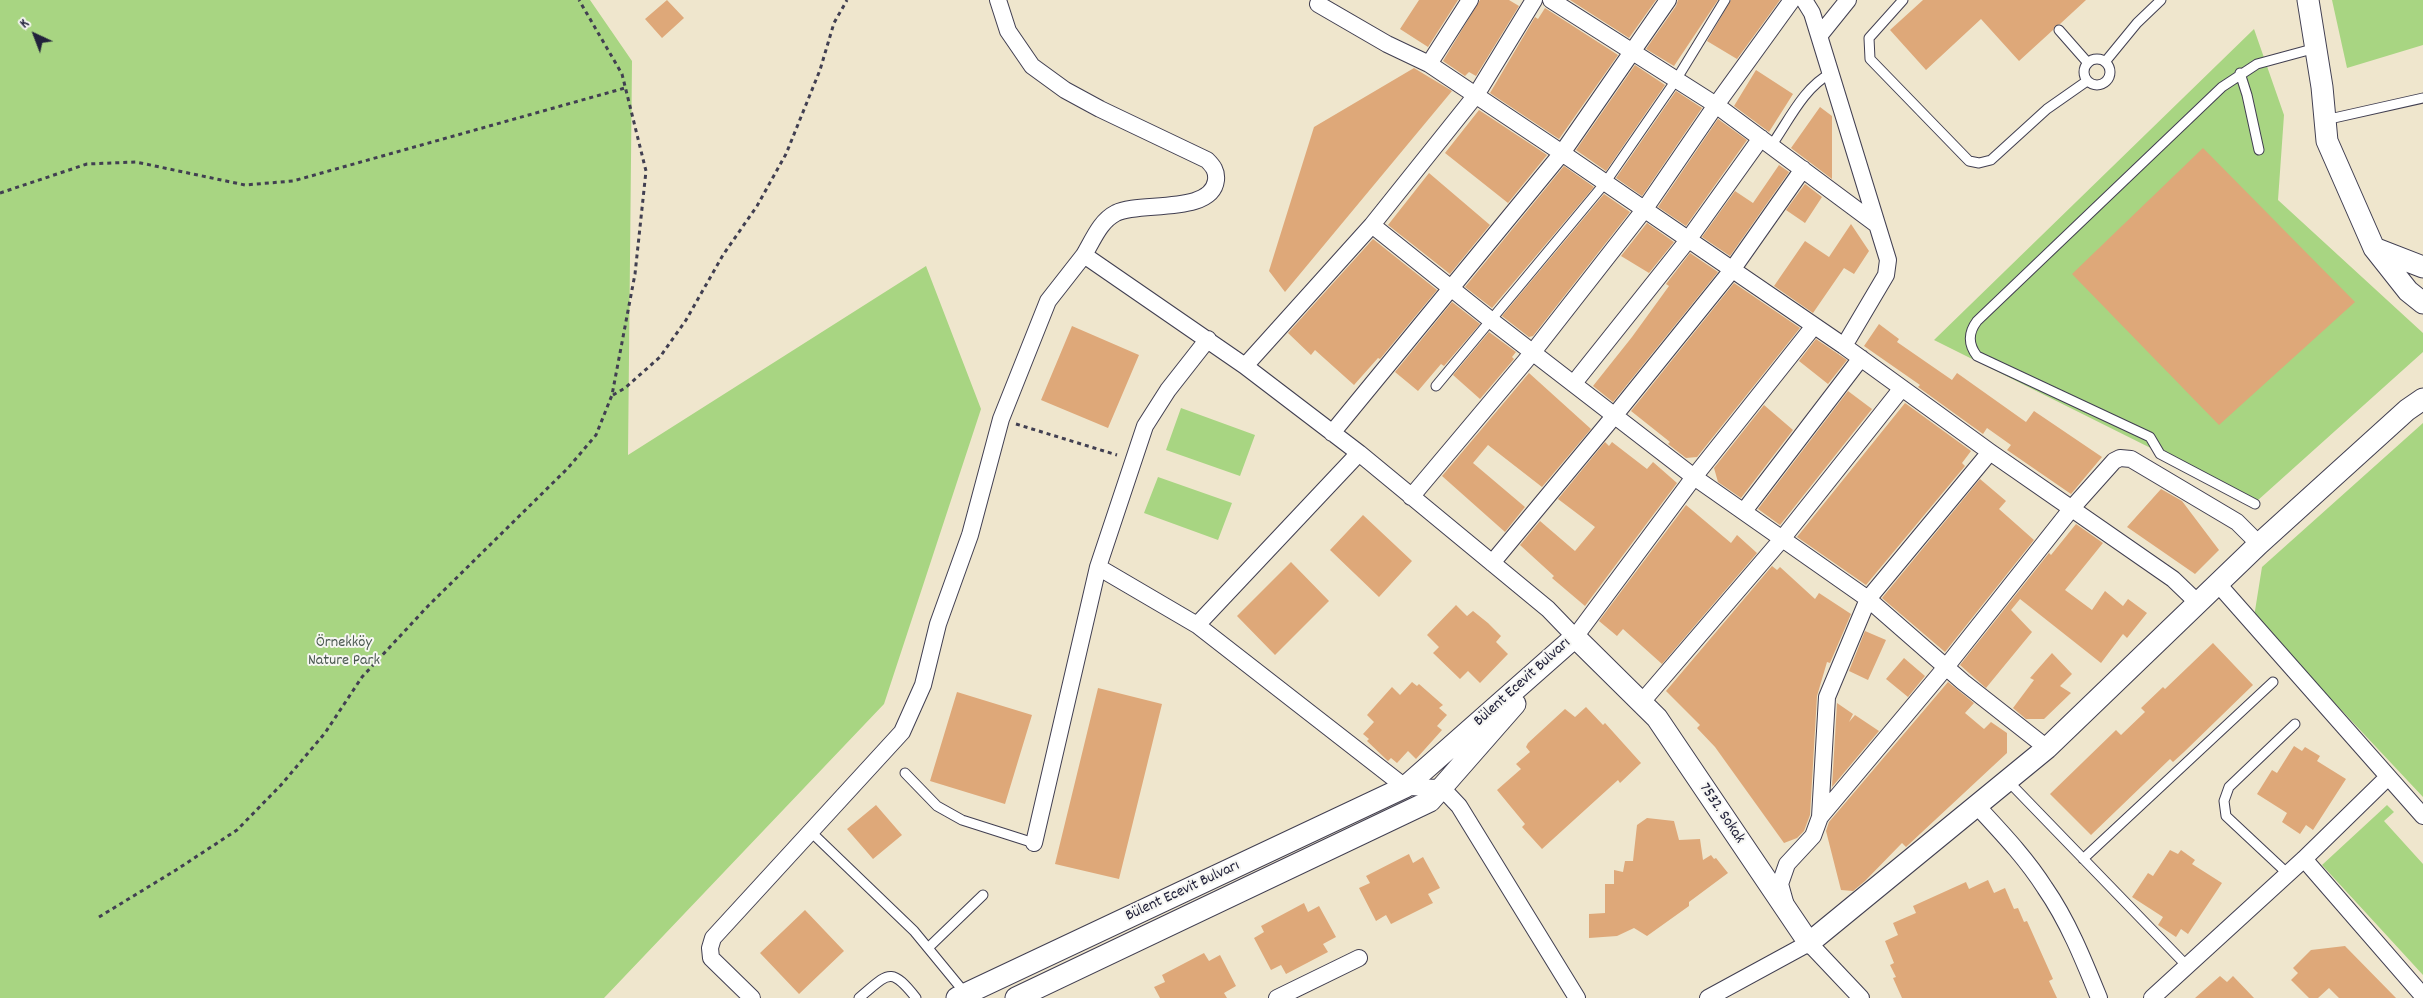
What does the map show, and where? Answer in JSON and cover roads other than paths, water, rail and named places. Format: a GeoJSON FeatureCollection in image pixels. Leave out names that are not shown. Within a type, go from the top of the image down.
{"type":"FeatureCollection","features":[{"type":"Feature","properties":{"kind":"street"},"geometry":{"type":"LineString","coordinates":[[752,998],[711,958],[710,948],[713,938],[902,732],[923,685],[938,624],[970,535],[1001,419],[1048,301],[1084,255],[1103,223],[1116,213],[1124,209],[1160,207],[1202,199],[1212,190],[1215,184],[1215,170],[1207,160],[1100,109],[1065,90],[1032,66],[1008,31],[998,0]]}},
{"type":"Feature","properties":{"kind":"street"},"geometry":{"type":"LineString","coordinates":[[1429,64],[1470,0]]}},
{"type":"Feature","properties":{"kind":"street"},"geometry":{"type":"LineString","coordinates":[[1245,366],[1372,225],[1476,95],[1534,0]]}},
{"type":"Feature","properties":{"kind":"street"},"geometry":{"type":"LineString","coordinates":[[1551,0],[1716,105],[1876,224]]}},
{"type":"Feature","properties":{"kind":"street"},"geometry":{"type":"LineString","coordinates":[[1332,433],[1562,153],[1668,0]]}},
{"type":"Feature","properties":{"kind":"street"},"geometry":{"type":"LineString","coordinates":[[1411,497],[1533,352],[1644,210],[1716,105],[1792,0]]}},
{"type":"Feature","properties":{"kind":"street"},"geometry":{"type":"LineString","coordinates":[[1804,0],[1812,13],[1888,260],[1886,275],[1844,346]]}},
{"type":"Feature","properties":{"kind":"street"},"geometry":{"type":"LineString","coordinates":[[1819,36],[1848,0]]}},
{"type":"Feature","properties":{"kind":"street"},"geometry":{"type":"LineString","coordinates":[[2308,0],[2322,88],[2327,141],[2374,248],[2408,291],[2423,303]]}},
{"type":"Feature","properties":{"kind":"street"},"geometry":{"type":"LineString","coordinates":[[1318,4],[1387,44],[1429,64],[1562,153],[1844,346],[1990,452],[2174,579],[2198,603]]}},
{"type":"Feature","properties":{"kind":"street"},"geometry":{"type":"LineString","coordinates":[[1574,383],[1766,142]]}},
{"type":"Feature","properties":{"kind":"street"},"geometry":{"type":"LineString","coordinates":[[1492,563],[1732,270],[1803,169]]}},
{"type":"Feature","properties":{"kind":"street"},"geometry":{"type":"LineString","coordinates":[[1372,225],[1451,289],[1694,477],[1868,599],[1946,667],[2047,748]]}},
{"type":"Feature","properties":{"kind":"street"},"geometry":{"type":"LineString","coordinates":[[2374,248],[2423,267]]}},
{"type":"Feature","properties":{"kind":"street"},"geometry":{"type":"LineString","coordinates":[[1084,255],[1208,339],[1359,453],[1548,609],[1575,637],[1694,477],[1814,326]]}},
{"type":"Feature","properties":{"kind":"street"},"geometry":{"type":"LineString","coordinates":[[1034,843],[1098,567],[1145,426],[1168,390],[1208,339]]}},
{"type":"Feature","properties":{"kind":"street"},"geometry":{"type":"LineString","coordinates":[[1744,512],[1861,358]]}},
{"type":"Feature","properties":{"kind":"street"},"geometry":{"type":"LineString","coordinates":[[1708,998],[1808,943],[2047,748],[2259,544],[2415,405],[2423,387]]}},
{"type":"Feature","properties":{"kind":"street"},"geometry":{"type":"LineString","coordinates":[[1641,703],[1782,539],[1902,388]]}},
{"type":"Feature","properties":{"kind":"street"},"geometry":{"type":"LineString","coordinates":[[1808,943],[1782,895],[1780,884],[1787,864],[1813,836],[1820,817],[1827,697],[1868,599],[1990,452]]}},
{"type":"Feature","properties":{"kind":"street"},"geometry":{"type":"LineString","coordinates":[[1197,625],[1359,453]]}},
{"type":"Feature","properties":{"kind":"street"},"geometry":{"type":"LineString","coordinates":[[1820,817],[1946,667],[2072,508],[2114,461],[2126,458],[2237,522],[2259,544]]}},
{"type":"Feature","properties":{"kind":"street"},"geometry":{"type":"LineString","coordinates":[[1098,567],[1197,625],[1405,787],[1442,788],[1459,806],[1577,998]]}},
{"type":"Feature","properties":{"kind":"street"},"geometry":{"type":"LineString","coordinates":[[2218,584],[2423,816]]}},
{"type":"Feature","properties":{"kind":"street","name":"7532. Sokak"},"geometry":{"type":"LineString","coordinates":[[1575,637],[1657,718],[1808,943],[1861,998]]}},
{"type":"Feature","properties":{"kind":"street","name":"Bülent Ecevit Bulvarı"},"geometry":{"type":"LineString","coordinates":[[963,997],[1405,787],[1575,637]]}},
{"type":"Feature","properties":{"kind":"street","name":"Bülent Ecevit Bulvarı"},"geometry":{"type":"LineString","coordinates":[[1016,998],[1430,801],[1575,637]]}},
{"type":"Feature","properties":{"kind":"street"},"geometry":{"type":"LineString","coordinates":[[2152,998],[2288,874],[2388,777]]}},
{"type":"Feature","properties":{"kind":"street"},"geometry":{"type":"LineString","coordinates":[[1977,806],[2016,849],[2046,888],[2068,930],[2098,998]]}},
{"type":"Feature","properties":{"kind":"street"},"geometry":{"type":"LineString","coordinates":[[2304,859],[2423,996]]}},
{"type":"Feature","properties":{"kind":"street"},"geometry":{"type":"LineString","coordinates":[[1277,998],[1360,958]]}},
{"type":"Feature","properties":{"kind":"lane"},"geometry":{"type":"LineString","coordinates":[[1436,386],[1605,183],[1676,80],[1724,0]]}},
{"type":"Feature","properties":{"kind":"lane"},"geometry":{"type":"LineString","coordinates":[[1903,0],[1869,38],[1870,58],[1969,160],[1979,163],[1992,160],[2047,109],[2088,81]]}},
{"type":"Feature","properties":{"kind":"lane"},"geometry":{"type":"LineString","coordinates":[[2105,62],[2137,23],[2161,0]]}},
{"type":"Feature","properties":{"kind":"lane"},"geometry":{"type":"LineString","coordinates":[[2059,30],[2088,63]]}},
{"type":"Feature","properties":{"kind":"lane"},"geometry":{"type":"LineString","coordinates":[[2255,504],[2160,454],[2150,437],[1977,356],[1970,345],[1970,339],[1973,326],[1977,321],[2222,87],[2240,73],[2269,59],[2316,48]]}},
{"type":"Feature","properties":{"kind":"lane"},"geometry":{"type":"LineString","coordinates":[[2096,60],[2105,62],[2110,75],[2104,83],[2095,85],[2088,81],[2084,72],[2088,63],[2096,60]]}},
{"type":"Feature","properties":{"kind":"lane"},"geometry":{"type":"LineString","coordinates":[[2240,73],[2247,95],[2259,150]]}},
{"type":"Feature","properties":{"kind":"lane"},"geometry":{"type":"LineString","coordinates":[[1766,142],[1810,89],[1820,79],[1830,74]]}},
{"type":"Feature","properties":{"kind":"lane"},"geometry":{"type":"LineString","coordinates":[[2325,120],[2423,98]]}},
{"type":"Feature","properties":{"kind":"lane"},"geometry":{"type":"LineString","coordinates":[[2083,859],[2273,682]]}},
{"type":"Feature","properties":{"kind":"lane"},"geometry":{"type":"LineString","coordinates":[[2288,874],[2226,816],[2224,801],[2229,787],[2294,724]]}},
{"type":"Feature","properties":{"kind":"lane"},"geometry":{"type":"LineString","coordinates":[[905,773],[937,806],[962,820],[1034,843]]}},
{"type":"Feature","properties":{"kind":"lane"},"geometry":{"type":"LineString","coordinates":[[2008,781],[2187,966]]}},
{"type":"Feature","properties":{"kind":"lane"},"geometry":{"type":"LineString","coordinates":[[810,831],[914,931],[963,997]]}},
{"type":"Feature","properties":{"kind":"lane"},"geometry":{"type":"LineString","coordinates":[[928,948],[983,895]]}},
{"type":"Feature","properties":{"kind":"lane"},"geometry":{"type":"LineString","coordinates":[[859,998],[883,978],[894,976],[903,981],[916,998]]}},
{"type":"Feature","properties":{"kind":"park label","name":"Örnekköy Nature Park"},"geometry":{"type":"Point","coordinates":[344,653]}}]}
